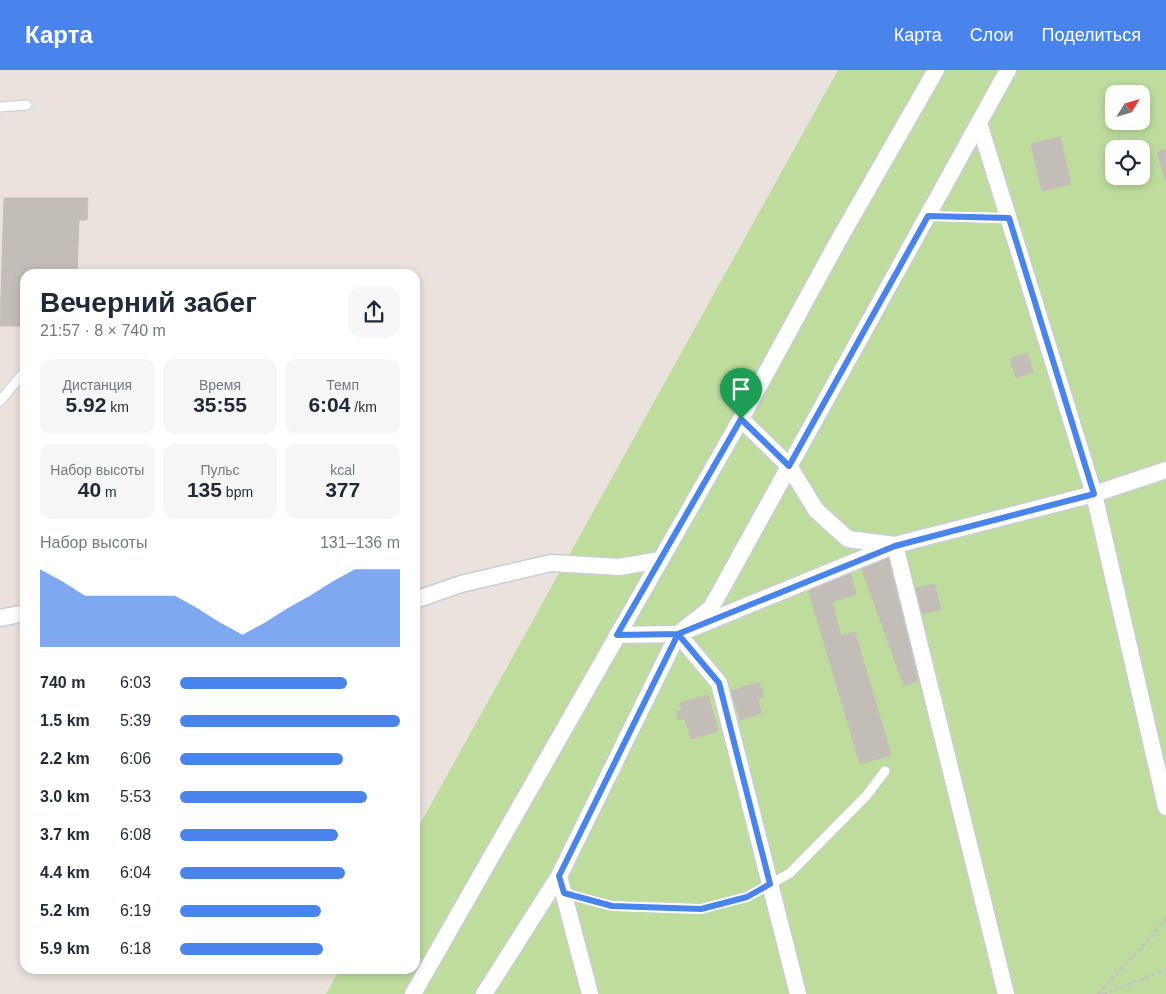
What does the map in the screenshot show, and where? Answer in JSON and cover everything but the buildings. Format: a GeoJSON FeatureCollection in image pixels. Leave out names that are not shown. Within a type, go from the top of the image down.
{"type":"FeatureCollection","features":[{"type":"Feature","properties":{"kind":"street"},"geometry":{"type":"LineString","coordinates":[[412,994],[741,419],[842,235],[936,70]]}},
{"type":"Feature","properties":{"kind":"street"},"geometry":{"type":"LineString","coordinates":[[484,994],[559,876],[678,634],[711,608],[1008,70]]}},
{"type":"Feature","properties":{"kind":"street"},"geometry":{"type":"LineString","coordinates":[[979,123],[1094,494],[1166,807]]}},
{"type":"Feature","properties":{"kind":"street"},"geometry":{"type":"LineString","coordinates":[[741,419],[789,466],[816,510],[848,539],[895,546]]}},
{"type":"Feature","properties":{"kind":"street"},"geometry":{"type":"LineString","coordinates":[[617,635],[678,634],[895,546],[1094,494],[1166,470]]}},
{"type":"Feature","properties":{"kind":"street"},"geometry":{"type":"LineString","coordinates":[[895,546],[1006,994]]}},
{"type":"Feature","properties":{"kind":"street"},"geometry":{"type":"LineString","coordinates":[[420,598],[461,584],[551,563],[619,567],[660,560]]}},
{"type":"Feature","properties":{"kind":"street"},"geometry":{"type":"LineString","coordinates":[[0,618],[20,614]]}},
{"type":"Feature","properties":{"kind":"street"},"geometry":{"type":"LineString","coordinates":[[678,634],[719,683],[798,994]]}},
{"type":"Feature","properties":{"kind":"street"},"geometry":{"type":"LineString","coordinates":[[559,876],[590,994]]}},
{"type":"Feature","properties":{"kind":"lane"},"geometry":{"type":"LineString","coordinates":[[0,107],[27,105]]}},
{"type":"Feature","properties":{"kind":"lane"},"geometry":{"type":"LineString","coordinates":[[928,216],[1009,218]]}},
{"type":"Feature","properties":{"kind":"lane"},"geometry":{"type":"LineString","coordinates":[[0,401],[20,377]]}},
{"type":"Feature","properties":{"kind":"lane"},"geometry":{"type":"LineString","coordinates":[[564,893],[612,906],[701,909],[747,897],[790,872],[867,795],[885,771]]}},
{"type":"Feature","properties":{"kind":"path"},"geometry":{"type":"LineString","coordinates":[[1098,994],[1153,935],[1166,916]]}},
{"type":"Feature","properties":{"kind":"path"},"geometry":{"type":"LineString","coordinates":[[1103,994],[1166,970]]}},
{"type":"Feature","properties":{"kind":"green space"},"geometry":{"type":"Polygon","coordinates":[[[838,70],[1166,70],[1166,994],[326,994],[337,974],[420,974],[420,824],[838,70]]]}},
{"type":"Feature","properties":{"kind":"route"},"geometry":{"type":"LineString","coordinates":[[741,419],[617,635],[678,634],[559,876],[564,893],[612,906],[701,909],[747,897],[770,884],[719,683],[678,634],[895,546],[1094,494],[1009,218],[928,216],[789,466],[741,419]]}}]}
